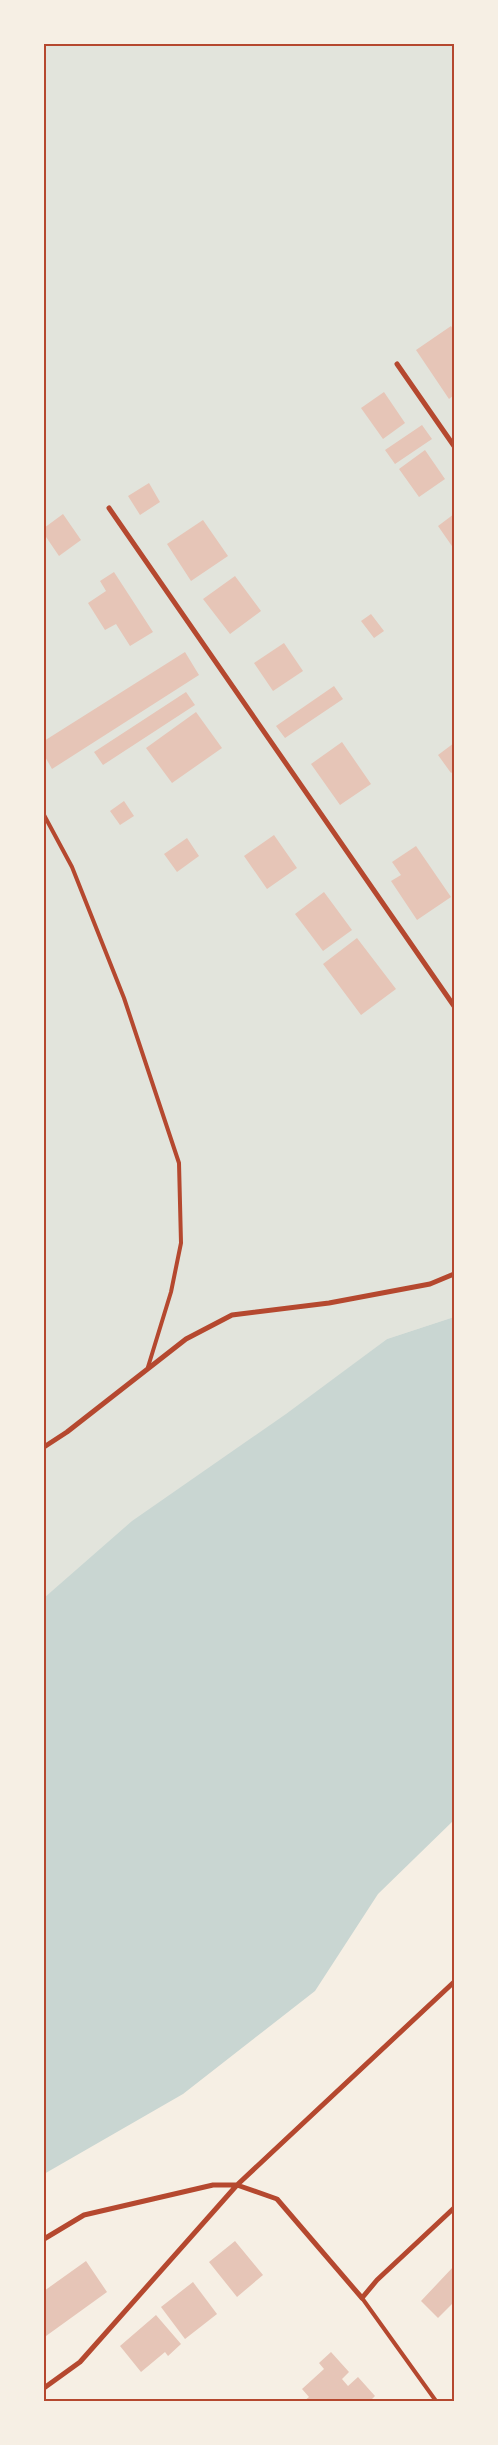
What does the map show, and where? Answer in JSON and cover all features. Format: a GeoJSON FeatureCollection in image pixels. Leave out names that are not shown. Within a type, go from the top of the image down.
{"type":"FeatureCollection","features":[{"type":"Feature","properties":{"kind":"street"},"geometry":{"type":"LineString","coordinates":[[397,364],[454,446]]}},
{"type":"Feature","properties":{"kind":"street"},"geometry":{"type":"LineString","coordinates":[[109,508],[454,1006]]}},
{"type":"Feature","properties":{"kind":"street"},"geometry":{"type":"LineString","coordinates":[[44,1447],[67,1432],[186,1339],[232,1315],[329,1303],[430,1284],[454,1274]]}},
{"type":"Feature","properties":{"kind":"street"},"geometry":{"type":"LineString","coordinates":[[44,2388],[80,2362],[238,2185],[454,1982]]}},
{"type":"Feature","properties":{"kind":"street"},"geometry":{"type":"LineString","coordinates":[[44,2239],[84,2215],[204,2186],[238,2185],[276,2199],[362,2298],[377,2280],[454,2208]]}},
{"type":"Feature","properties":{"kind":"lane"},"geometry":{"type":"LineString","coordinates":[[44,815],[72,867],[124,998],[179,1163],[181,1243],[171,1292],[148,1367]]}},
{"type":"Feature","properties":{"kind":"lane"},"geometry":{"type":"LineString","coordinates":[[362,2298],[436,2401]]}},
{"type":"Feature","properties":{"kind":"shaded area"},"geometry":{"type":"Polygon","coordinates":[[[44,44],[454,44],[454,1317],[387,1339],[44,1598],[44,44]]]}},
{"type":"Feature","properties":{"kind":"shaded area"},"geometry":{"type":"Polygon","coordinates":[[[454,1317],[454,1820],[378,1894],[315,1991],[183,2094],[44,2174],[44,1598],[132,1521],[286,1414],[387,1339],[454,1317]]]}},
{"type":"Feature","properties":{"kind":"building"},"geometry":{"type":"Polygon","coordinates":[[[451,326],[454,331],[454,395],[449,399],[416,350],[451,326]]]}},
{"type":"Feature","properties":{"kind":"building"},"geometry":{"type":"Polygon","coordinates":[[[384,392],[405,423],[383,439],[361,408],[384,392]]]}},
{"type":"Feature","properties":{"kind":"building"},"geometry":{"type":"Polygon","coordinates":[[[422,425],[432,439],[395,464],[385,450],[422,425]]]}},
{"type":"Feature","properties":{"kind":"building"},"geometry":{"type":"Polygon","coordinates":[[[425,450],[445,479],[419,497],[399,469],[425,450]]]}},
{"type":"Feature","properties":{"kind":"building"},"geometry":{"type":"Polygon","coordinates":[[[149,483],[160,502],[140,515],[128,496],[149,483]]]}},
{"type":"Feature","properties":{"kind":"building"},"geometry":{"type":"Polygon","coordinates":[[[63,514],[81,540],[59,556],[44,534],[44,528],[63,514]]]}},
{"type":"Feature","properties":{"kind":"building"},"geometry":{"type":"Polygon","coordinates":[[[454,514],[454,549],[438,526],[454,514]]]}},
{"type":"Feature","properties":{"kind":"building"},"geometry":{"type":"Polygon","coordinates":[[[203,520],[228,556],[191,581],[167,544],[203,520]]]}},
{"type":"Feature","properties":{"kind":"building"},"geometry":{"type":"Polygon","coordinates":[[[114,572],[153,632],[130,646],[116,624],[105,630],[88,603],[106,591],[100,581],[114,572]]]}},
{"type":"Feature","properties":{"kind":"building"},"geometry":{"type":"Polygon","coordinates":[[[235,576],[261,611],[230,634],[203,599],[235,576]]]}},
{"type":"Feature","properties":{"kind":"building"},"geometry":{"type":"Polygon","coordinates":[[[371,614],[384,631],[374,638],[361,621],[371,614]]]}},
{"type":"Feature","properties":{"kind":"building"},"geometry":{"type":"Polygon","coordinates":[[[284,643],[303,671],[273,691],[254,663],[284,643]]]}},
{"type":"Feature","properties":{"kind":"building"},"geometry":{"type":"Polygon","coordinates":[[[185,652],[199,675],[52,769],[44,755],[44,741],[185,652]]]}},
{"type":"Feature","properties":{"kind":"building"},"geometry":{"type":"Polygon","coordinates":[[[334,686],[343,699],[285,738],[276,726],[334,686]]]}},
{"type":"Feature","properties":{"kind":"building"},"geometry":{"type":"Polygon","coordinates":[[[186,692],[195,705],[103,765],[94,752],[186,692]]]}},
{"type":"Feature","properties":{"kind":"building"},"geometry":{"type":"Polygon","coordinates":[[[196,712],[222,748],[172,783],[146,748],[196,712]]]}},
{"type":"Feature","properties":{"kind":"building"},"geometry":{"type":"Polygon","coordinates":[[[342,742],[371,784],[340,805],[311,764],[342,742]]]}},
{"type":"Feature","properties":{"kind":"building"},"geometry":{"type":"Polygon","coordinates":[[[454,743],[454,771],[451,773],[438,755],[454,743]]]}},
{"type":"Feature","properties":{"kind":"building"},"geometry":{"type":"Polygon","coordinates":[[[124,801],[134,816],[120,825],[110,811],[124,801]]]}},
{"type":"Feature","properties":{"kind":"building"},"geometry":{"type":"Polygon","coordinates":[[[274,835],[297,868],[267,889],[244,856],[274,835]]]}},
{"type":"Feature","properties":{"kind":"building"},"geometry":{"type":"Polygon","coordinates":[[[187,838],[199,856],[177,872],[164,854],[187,838]]]}},
{"type":"Feature","properties":{"kind":"building"},"geometry":{"type":"Polygon","coordinates":[[[416,846],[451,897],[417,920],[391,881],[401,875],[392,862],[416,846]]]}},
{"type":"Feature","properties":{"kind":"building"},"geometry":{"type":"Polygon","coordinates":[[[324,892],[352,930],[323,951],[295,914],[324,892]]]}},
{"type":"Feature","properties":{"kind":"building"},"geometry":{"type":"Polygon","coordinates":[[[357,938],[396,989],[361,1015],[323,964],[357,938]]]}},
{"type":"Feature","properties":{"kind":"building"},"geometry":{"type":"Polygon","coordinates":[[[235,2241],[263,2275],[237,2297],[209,2262],[235,2241]]]}},
{"type":"Feature","properties":{"kind":"building"},"geometry":{"type":"Polygon","coordinates":[[[86,2261],[107,2292],[46,2336],[44,2291],[86,2261]]]}},
{"type":"Feature","properties":{"kind":"building"},"geometry":{"type":"Polygon","coordinates":[[[454,2266],[454,2302],[438,2318],[421,2301],[454,2266]]]}},
{"type":"Feature","properties":{"kind":"building"},"geometry":{"type":"Polygon","coordinates":[[[193,2282],[217,2314],[185,2339],[161,2307],[193,2282]]]}},
{"type":"Feature","properties":{"kind":"building"},"geometry":{"type":"Polygon","coordinates":[[[156,2315],[181,2344],[168,2356],[165,2352],[141,2372],[120,2346],[156,2315]]]}},
{"type":"Feature","properties":{"kind":"building"},"geometry":{"type":"Polygon","coordinates":[[[331,2352],[349,2372],[342,2379],[348,2386],[358,2377],[375,2396],[370,2401],[304,2401],[309,2397],[302,2389],[324,2369],[319,2363],[331,2352]]]}}]}
